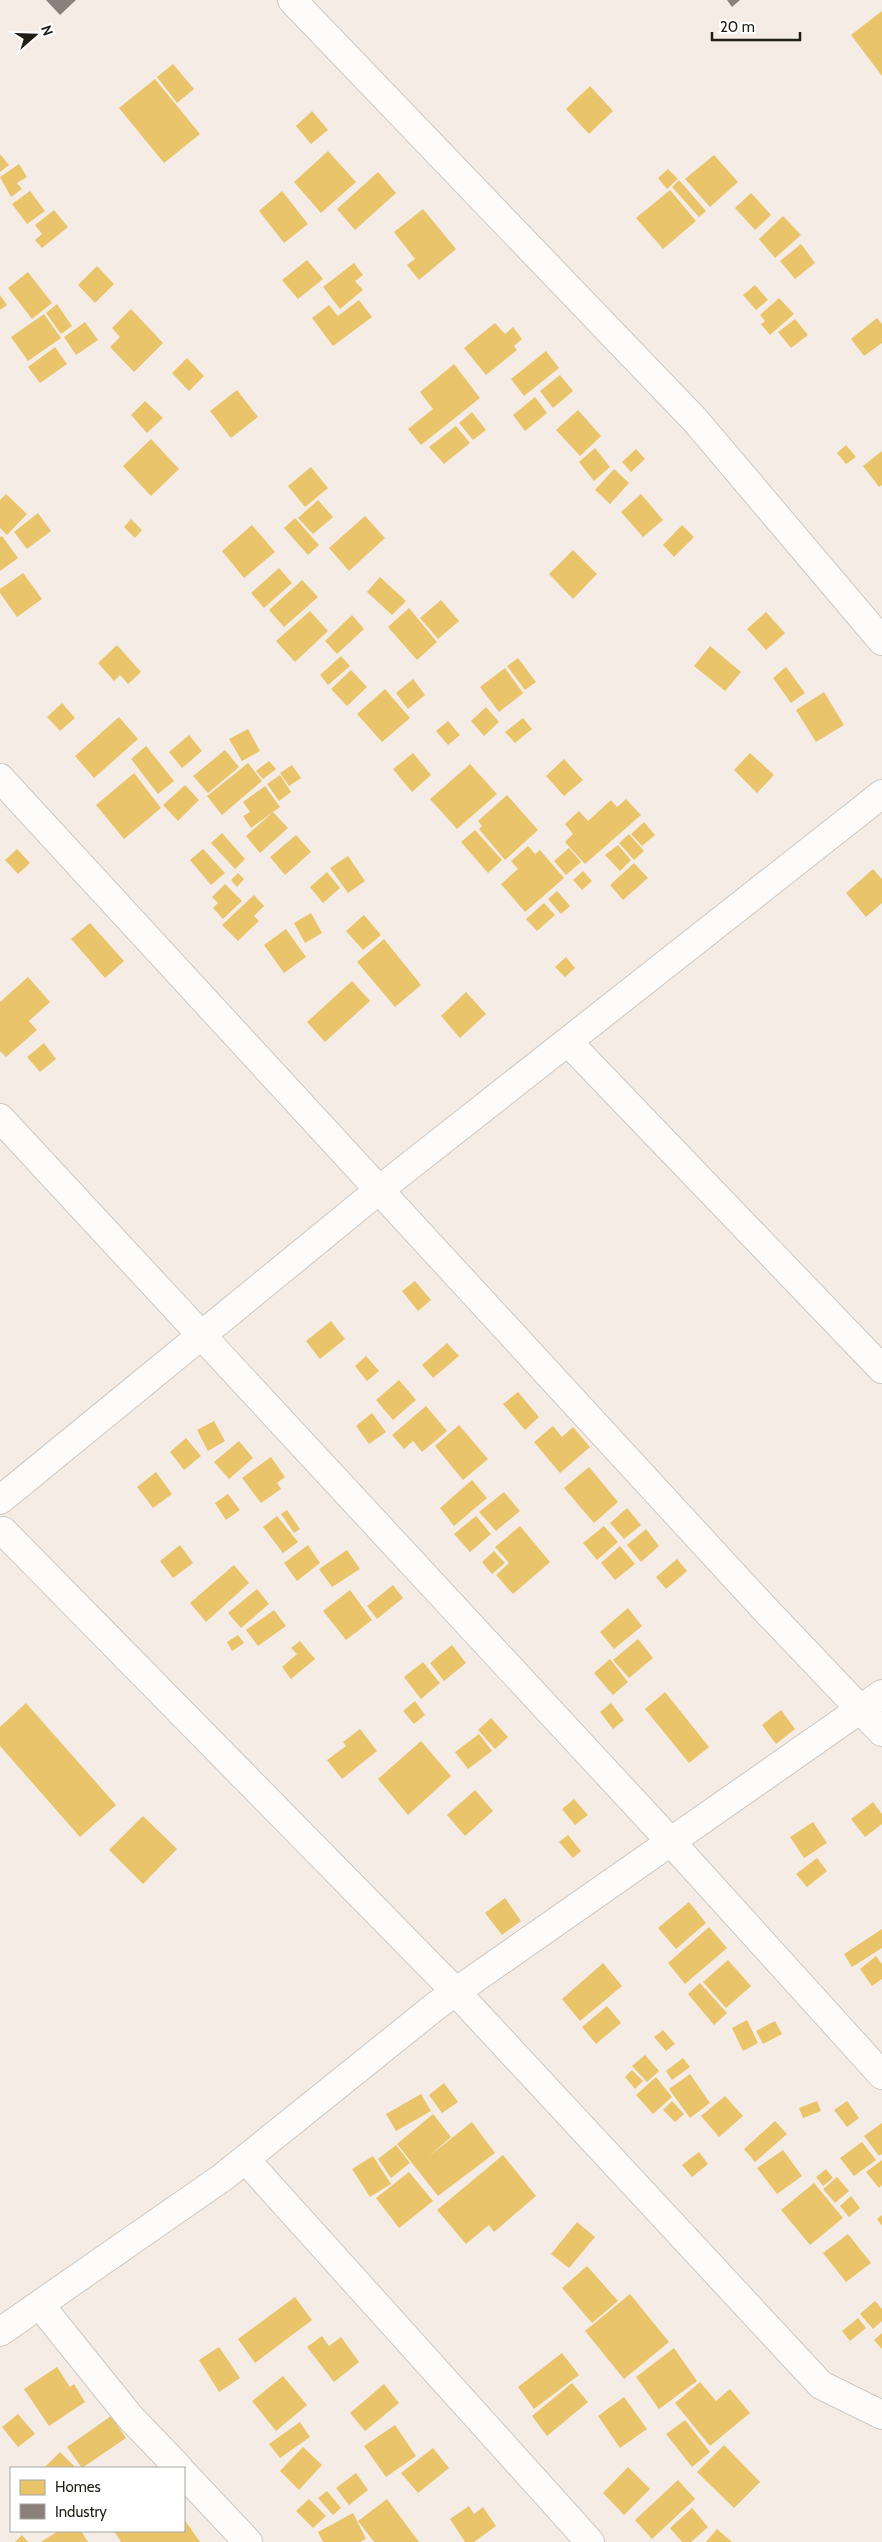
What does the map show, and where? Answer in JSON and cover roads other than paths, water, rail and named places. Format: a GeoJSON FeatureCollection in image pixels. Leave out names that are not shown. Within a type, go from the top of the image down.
{"type":"FeatureCollection","features":[{"type":"Feature","properties":{"kind":"street"},"geometry":{"type":"LineString","coordinates":[[292,0],[695,420],[882,641]]}},
{"type":"Feature","properties":{"kind":"street"},"geometry":{"type":"LineString","coordinates":[[0,778],[756,1599],[871,1702],[882,1732]]}},
{"type":"Feature","properties":{"kind":"street"},"geometry":{"type":"LineString","coordinates":[[0,1500],[379,1190],[882,794]]}},
{"type":"Feature","properties":{"kind":"street"},"geometry":{"type":"LineString","coordinates":[[568,1042],[882,1369]]}},
{"type":"Feature","properties":{"kind":"street"},"geometry":{"type":"LineString","coordinates":[[0,1118],[671,1842],[882,2075]]}},
{"type":"Feature","properties":{"kind":"street"},"geometry":{"type":"LineString","coordinates":[[3,1531],[456,1992],[821,2385],[882,2414]]}},
{"type":"Feature","properties":{"kind":"street"},"geometry":{"type":"LineString","coordinates":[[0,2332],[246,2160],[456,1992],[871,1702]]}},
{"type":"Feature","properties":{"kind":"street"},"geometry":{"type":"LineString","coordinates":[[246,2160],[590,2542]]}},
{"type":"Feature","properties":{"kind":"street"},"geometry":{"type":"LineString","coordinates":[[40,2305],[130,2417],[177,2467]]}},
{"type":"Feature","properties":{"kind":"street"},"geometry":{"type":"LineString","coordinates":[[185,2475],[248,2542]]}}]}
